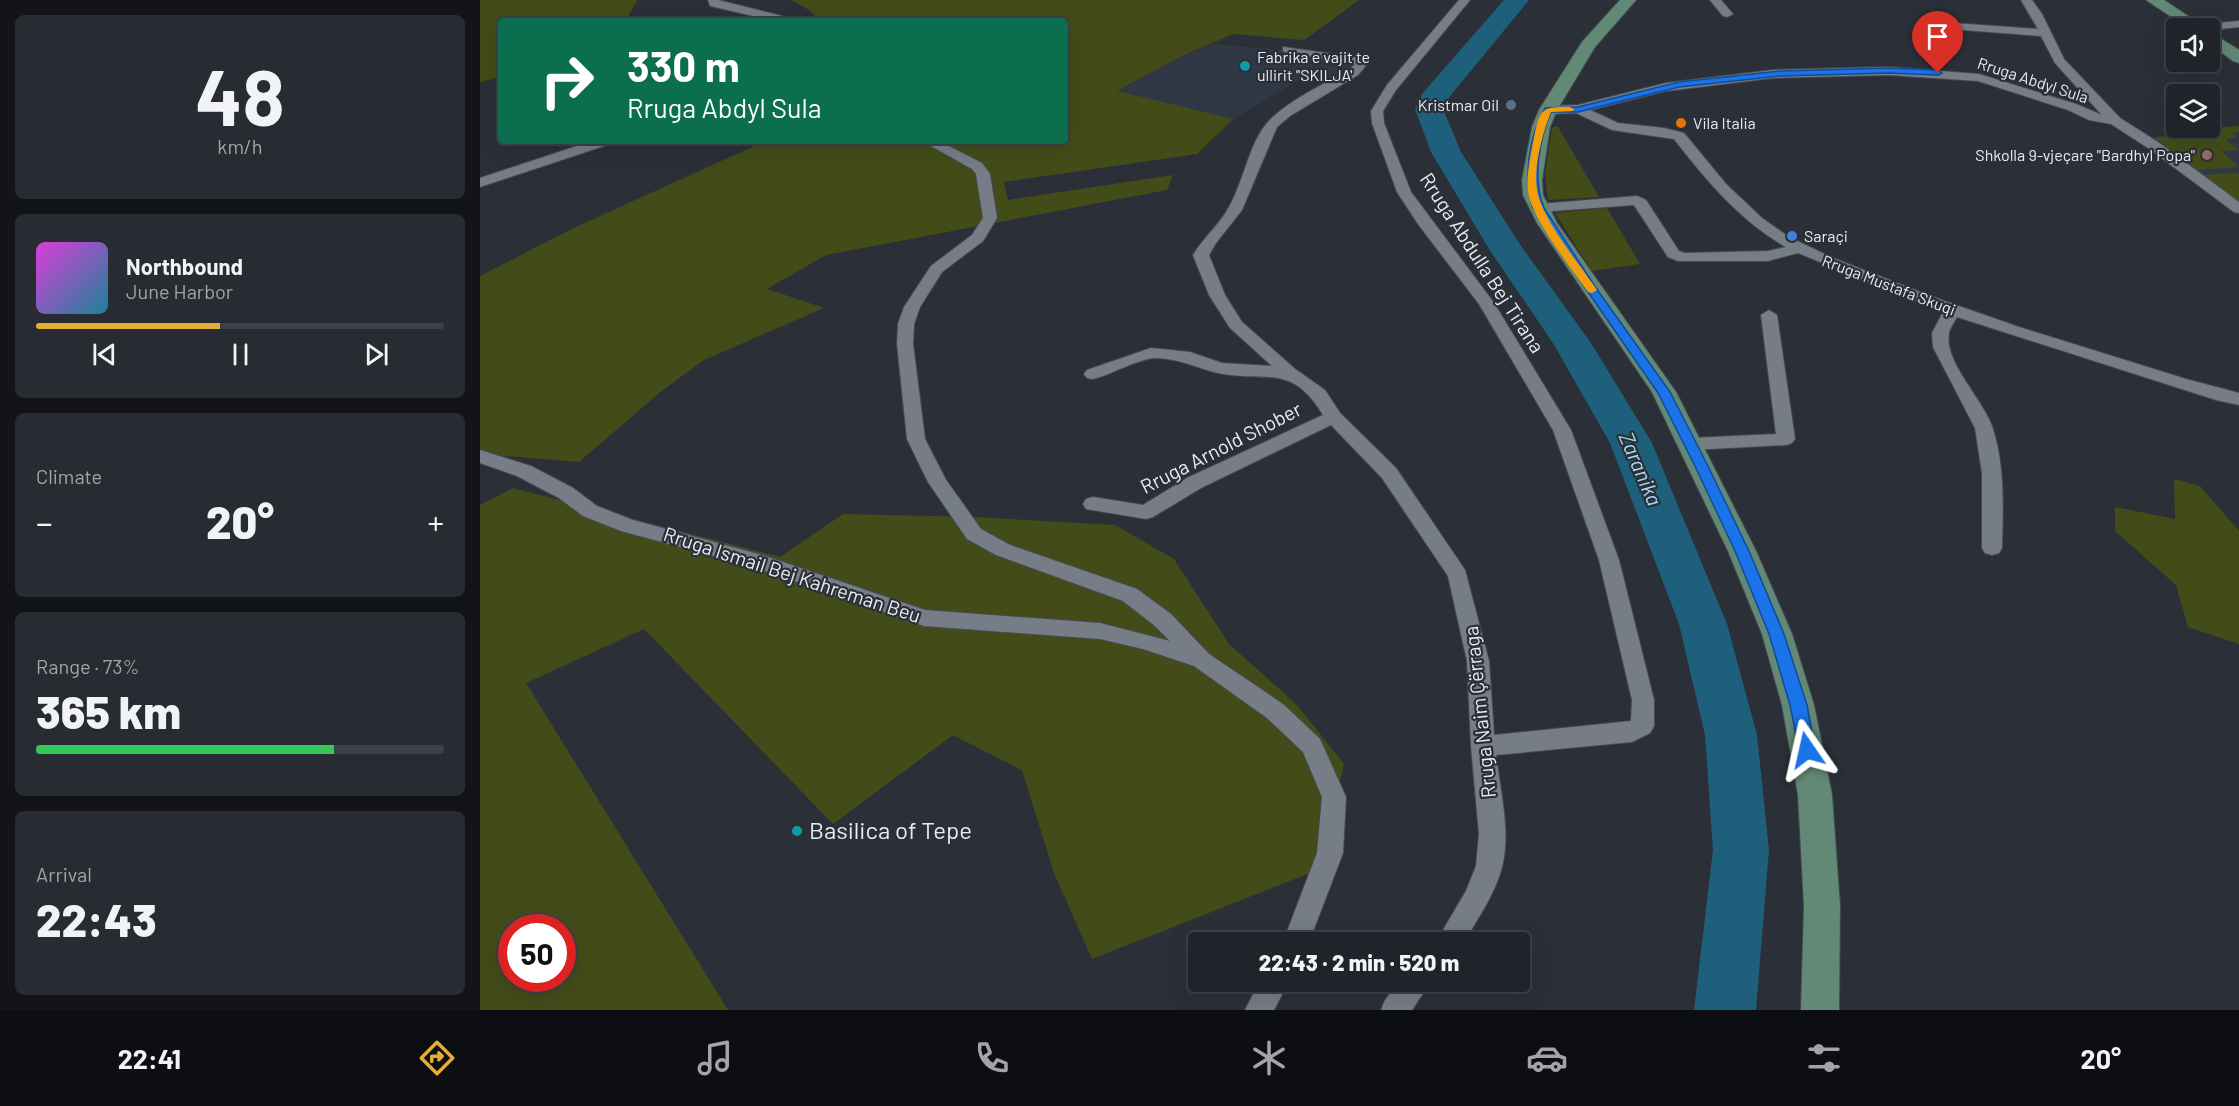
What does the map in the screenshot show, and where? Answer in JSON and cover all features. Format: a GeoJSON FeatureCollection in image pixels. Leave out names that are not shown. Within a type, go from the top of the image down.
{"type":"FeatureCollection","features":[{"type":"Feature","properties":{"kind":"main road"},"geometry":{"type":"LineString","coordinates":[[1628,0],[1588,45],[1548,110],[1541,127],[1532,172],[1533,195],[1591,289],[1664,392],[1742,551],[1777,634],[1798,705],[1815,795],[1822,906],[1820,1010]]}},
{"type":"Feature","properties":{"kind":"main road"},"geometry":{"type":"LineString","coordinates":[[2154,0],[2181,18]]}},
{"type":"Feature","properties":{"kind":"main road"},"geometry":{"type":"LineString","coordinates":[[2220,44],[2239,58]]}},
{"type":"Feature","properties":{"kind":"street"},"geometry":{"type":"LineString","coordinates":[[713,0],[714,4],[778,18]]}},
{"type":"Feature","properties":{"kind":"street","name":"Rruga Abdulla Bej Tirana"},"geometry":{"type":"LineString","coordinates":[[1465,0],[1390,88],[1377,111],[1378,123],[1404,192],[1423,221],[1486,303],[1562,430],[1609,560],[1642,700],[1642,726],[1632,732],[1483,746]]}},
{"type":"Feature","properties":{"kind":"street"},"geometry":{"type":"LineString","coordinates":[[1715,0],[1727,14]]}},
{"type":"Feature","properties":{"kind":"street"},"geometry":{"type":"LineString","coordinates":[[2026,0],[2059,60],[2115,121],[2153,145],[2239,209]]}},
{"type":"Feature","properties":{"kind":"street"},"geometry":{"type":"LineString","coordinates":[[1925,24],[2045,33]]}},
{"type":"Feature","properties":{"kind":"street"},"geometry":{"type":"LineString","coordinates":[[2220,28],[2239,24]]}},
{"type":"Feature","properties":{"kind":"street","name":"Rruga Naim Çërraga"},"geometry":{"type":"LineString","coordinates":[[1287,49],[1359,61],[1361,64],[1354,72],[1285,113],[1272,125],[1265,136],[1250,179],[1235,210],[1201,255],[1217,295],[1236,325],[1289,373],[1319,394],[1333,417],[1389,473],[1458,575],[1478,661],[1483,746],[1491,808],[1489,866],[1476,898],[1455,932]]}},
{"type":"Feature","properties":{"kind":"street","name":"Rruga Abdyl Sula"},"geometry":{"type":"LineString","coordinates":[[1548,110],[1578,109],[1679,85],[1781,73],[1888,71],[1938,73],[1979,78],[2073,107],[2094,117],[2115,121]]}},
{"type":"Feature","properties":{"kind":"street","name":"Rruga Mustafa Skuqi"},"geometry":{"type":"LineString","coordinates":[[1578,109],[1594,116],[1604,124],[1615,127],[1666,132],[1679,136],[1733,200],[1768,230],[1798,249],[1952,311],[2115,364],[2239,399]]}},
{"type":"Feature","properties":{"kind":"street"},"geometry":{"type":"LineString","coordinates":[[480,183],[596,144]]}},
{"type":"Feature","properties":{"kind":"street"},"geometry":{"type":"LineString","coordinates":[[935,144],[977,166],[983,174],[990,218],[978,238],[942,263],[927,279],[906,324],[905,344],[916,440],[938,482],[974,534],[1003,550],[1130,595],[1163,620],[1202,660]]}},
{"type":"Feature","properties":{"kind":"street"},"geometry":{"type":"LineString","coordinates":[[1539,208],[1637,200],[1672,254],[1683,258],[1768,256],[1798,249]]}},
{"type":"Feature","properties":{"kind":"street"},"geometry":{"type":"LineString","coordinates":[[1952,311],[1940,335],[1944,351],[1983,425],[1989,451],[1993,504],[1992,549]]}},
{"type":"Feature","properties":{"kind":"street"},"geometry":{"type":"LineString","coordinates":[[1691,444],[1786,439],[1769,315]]}},
{"type":"Feature","properties":{"kind":"street"},"geometry":{"type":"LineString","coordinates":[[1093,374],[1151,353],[1190,357],[1220,368],[1289,373]]}},
{"type":"Feature","properties":{"kind":"street","name":"Rruga Arnold Shober"},"geometry":{"type":"LineString","coordinates":[[1093,504],[1146,512],[1213,474],[1333,417]]}},
{"type":"Feature","properties":{"kind":"street","name":"Rruga Ismail Bej Kahreman Beu"},"geometry":{"type":"LineString","coordinates":[[480,456],[524,471],[566,493],[590,511],[628,526],[755,560],[924,618],[1100,631],[1143,641],[1202,660],[1275,711],[1311,746],[1334,797],[1330,853],[1300,932]]}},
{"type":"Feature","properties":{"kind":"street"},"geometry":{"type":"LineString","coordinates":[[1259,1010],[1269,992]]}},
{"type":"Feature","properties":{"kind":"street"},"geometry":{"type":"LineString","coordinates":[[1395,1010],[1409,992]]}},
{"type":"Feature","properties":{"kind":"shaded area","name":"Fabrika e vajit te ullirit ''SKILJA'"},"geometry":{"type":"Polygon","coordinates":[[[1214,44],[1282,50],[1356,65],[1328,86],[1302,78],[1233,119],[1116,92],[1180,57],[1214,44]]]}},
{"type":"Feature","properties":{"kind":"shaded area","name":"Shkolla 9-vjeçare \"Bardhyl Popa\""},"geometry":{"type":"Polygon","coordinates":[[[2239,126],[2239,203],[2152,137],[2220,138],[2220,127],[2239,126]]]}},
{"type":"Feature","properties":{"kind":"green space"},"geometry":{"type":"Polygon","coordinates":[[[480,0],[637,0],[628,18],[498,18],[498,78],[480,82],[480,0]]]}},
{"type":"Feature","properties":{"kind":"green space"},"geometry":{"type":"Polygon","coordinates":[[[791,0],[1359,0],[1304,40],[1233,34],[1180,57],[1117,91],[1233,119],[1197,154],[1004,182],[1008,200],[1173,175],[1167,190],[826,255],[767,289],[824,308],[704,360],[659,393],[579,462],[480,454],[480,276],[576,227],[758,144],[1068,144],[1068,18],[818,18],[791,0]]]}},
{"type":"Feature","properties":{"kind":"green space"},"geometry":{"type":"Polygon","coordinates":[[[1557,126],[1599,197],[1548,200],[1545,174],[1552,128],[1557,126]]]}},
{"type":"Feature","properties":{"kind":"green space"},"geometry":{"type":"Polygon","coordinates":[[[2239,126],[2239,132],[2231,133],[2237,138],[2225,139],[2239,150],[2221,151],[2239,167],[2197,170],[2154,137],[2220,138],[2220,127],[2239,126]]]}},
{"type":"Feature","properties":{"kind":"green space"},"geometry":{"type":"Polygon","coordinates":[[[2239,173],[2239,202],[2204,175],[2239,173]]]}},
{"type":"Feature","properties":{"kind":"green space"},"geometry":{"type":"Polygon","coordinates":[[[1607,208],[1640,264],[1592,271],[1555,213],[1607,208]]]}},
{"type":"Feature","properties":{"kind":"green space"},"geometry":{"type":"Polygon","coordinates":[[[2174,479],[2200,486],[2239,531],[2239,644],[2188,627],[2176,585],[2115,531],[2115,507],[2175,519],[2174,479]]]}},
{"type":"Feature","properties":{"kind":"green space"},"geometry":{"type":"Polygon","coordinates":[[[513,488],[780,557],[843,514],[974,517],[1115,525],[1174,559],[1229,644],[1297,705],[1344,764],[1320,869],[1092,959],[1054,873],[1022,770],[953,735],[833,824],[644,629],[526,683],[728,1010],[480,1010],[480,505],[513,488]]]}},
{"type":"Feature","properties":{"kind":"waterway","name":"Zaranika"},"geometry":{"type":"LineString","coordinates":[[1517,0],[1440,90],[1432,100],[1429,109],[1446,152],[1506,249],[1572,343],[1631,443],[1703,624],[1731,735],[1741,850],[1725,1010]]}},
{"type":"Feature","properties":{"kind":"slow traffic"},"geometry":{"type":"LineString","coordinates":[[1570,109],[1548,110],[1541,127],[1532,172],[1533,195],[1547,223],[1592,290]]}},
{"type":"Feature","properties":{"kind":"place","name":"Fabrika e vajit te ullirit ''SKILJA'"},"geometry":{"type":"Point","coordinates":[1245,66]}},
{"type":"Feature","properties":{"kind":"place","name":"Kristmar Oil"},"geometry":{"type":"Point","coordinates":[1511,105]}},
{"type":"Feature","properties":{"kind":"place","name":"Vila Italia"},"geometry":{"type":"Point","coordinates":[1681,123]}},
{"type":"Feature","properties":{"kind":"place","name":"Shkolla 9-vjeçare \"Bardhyl Popa\""},"geometry":{"type":"Point","coordinates":[2207,155]}},
{"type":"Feature","properties":{"kind":"place","name":"Saraçi"},"geometry":{"type":"Point","coordinates":[1792,236]}},
{"type":"Feature","properties":{"kind":"place","name":"Basilica of Tepe"},"geometry":{"type":"Point","coordinates":[797,831]}},
{"type":"Feature","properties":{"kind":"route"},"geometry":{"type":"LineString","coordinates":[[1807,750],[1798,705],[1777,634],[1742,551],[1664,392],[1547,223],[1533,195],[1532,172],[1541,127],[1548,110],[1578,109],[1626,99],[1666,87],[1781,73],[1888,71],[1938,73]]}}]}
